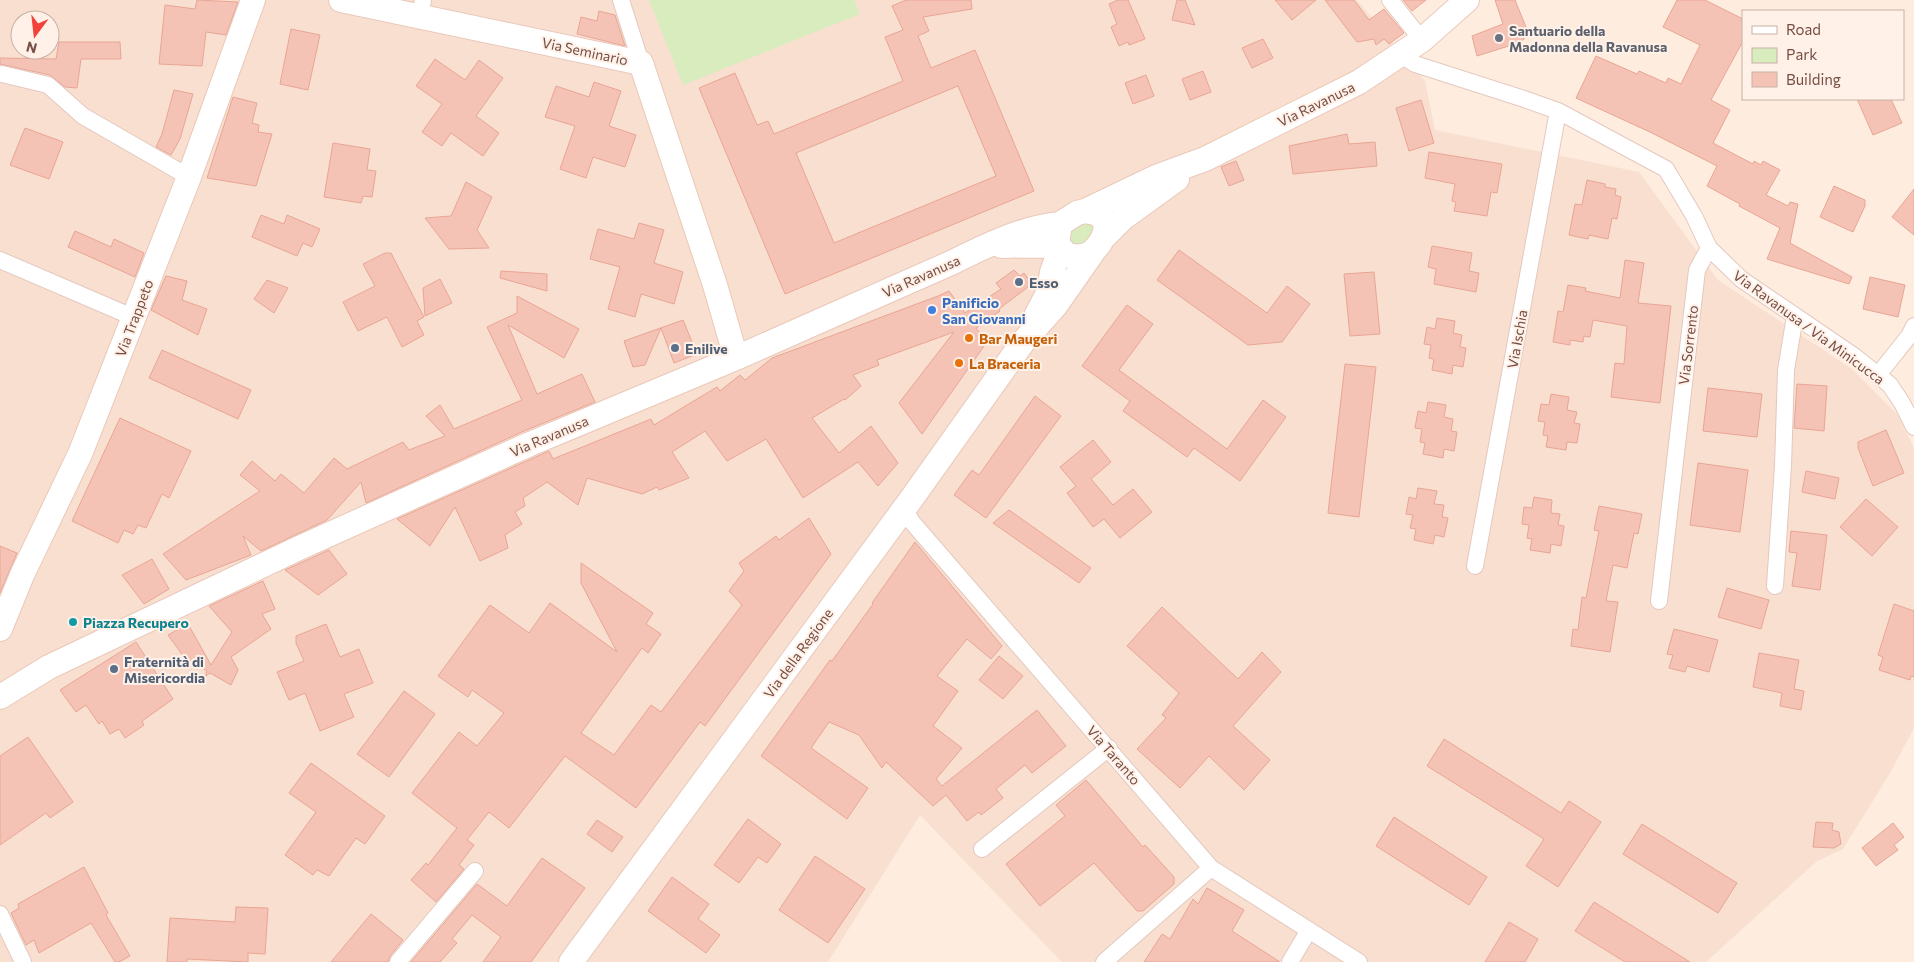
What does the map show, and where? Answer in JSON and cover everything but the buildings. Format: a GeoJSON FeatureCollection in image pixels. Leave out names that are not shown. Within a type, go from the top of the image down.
{"type":"FeatureCollection","features":[{"type":"Feature","properties":{"kind":"street","name":"Via Trappeto"},"geometry":{"type":"LineString","coordinates":[[0,629],[22,575],[80,454],[135,318],[189,177],[253,0]]}},
{"type":"Feature","properties":{"kind":"street","name":"Via Seminario"},"geometry":{"type":"LineString","coordinates":[[341,0],[422,8],[642,62],[715,285],[736,358]]}},
{"type":"Feature","properties":{"kind":"street"},"geometry":{"type":"LineString","coordinates":[[621,0],[642,62]]}},
{"type":"Feature","properties":{"kind":"street"},"geometry":{"type":"LineString","coordinates":[[1390,0],[1422,40]]}},
{"type":"Feature","properties":{"kind":"street","name":"Via Ravanusa"},"geometry":{"type":"LineString","coordinates":[[1205,158],[1359,82],[1422,40],[1467,0]]}},
{"type":"Feature","properties":{"kind":"street","name":"Via Ravanusa / Via Minicucca"},"geometry":{"type":"LineString","coordinates":[[1401,55],[1415,64],[1524,99],[1558,112],[1666,169],[1694,216],[1709,248],[1740,279],[1795,316],[1890,385],[1914,427]]}},
{"type":"Feature","properties":{"kind":"street"},"geometry":{"type":"LineString","coordinates":[[2,74],[48,85],[83,116],[189,177]]}},
{"type":"Feature","properties":{"kind":"street","name":"Via Ischia"},"geometry":{"type":"LineString","coordinates":[[1475,566],[1558,112]]}},
{"type":"Feature","properties":{"kind":"street"},"geometry":{"type":"LineString","coordinates":[[1024,342],[1048,291],[1059,239],[1069,217],[1156,177],[1205,158]]}},
{"type":"Feature","properties":{"kind":"street"},"geometry":{"type":"LineString","coordinates":[[1024,342],[1056,305],[1099,244],[1123,218],[1205,158]]}},
{"type":"Feature","properties":{"kind":"street"},"geometry":{"type":"LineString","coordinates":[[1059,239],[1067,255],[1074,257],[1099,244],[1104,222],[1096,214],[1085,211]]}},
{"type":"Feature","properties":{"kind":"street","name":"Via Ravanusa"},"geometry":{"type":"LineString","coordinates":[[0,697],[49,668],[125,630],[299,548],[530,444],[736,358],[977,250],[1032,229],[1059,239]]}},
{"type":"Feature","properties":{"kind":"street","name":"Via Sorrento"},"geometry":{"type":"LineString","coordinates":[[1659,601],[1696,270],[1709,248]]}},
{"type":"Feature","properties":{"kind":"street"},"geometry":{"type":"LineString","coordinates":[[0,260],[135,318]]}},
{"type":"Feature","properties":{"kind":"street"},"geometry":{"type":"LineString","coordinates":[[1775,586],[1783,466],[1786,370],[1795,316]]}},
{"type":"Feature","properties":{"kind":"street"},"geometry":{"type":"LineString","coordinates":[[1878,375],[1909,336],[1914,326]]}},
{"type":"Feature","properties":{"kind":"street","name":"Via della Regione"},"geometry":{"type":"LineString","coordinates":[[571,962],[904,509],[1024,342]]}},
{"type":"Feature","properties":{"kind":"street","name":"Via Taranto"},"geometry":{"type":"LineString","coordinates":[[904,509],[912,522],[1211,868],[1359,962]]}},
{"type":"Feature","properties":{"kind":"street"},"geometry":{"type":"LineString","coordinates":[[982,849],[1109,748]]}},
{"type":"Feature","properties":{"kind":"street"},"geometry":{"type":"LineString","coordinates":[[1104,962],[1211,868]]}},
{"type":"Feature","properties":{"kind":"street"},"geometry":{"type":"LineString","coordinates":[[398,962],[475,871]]}},
{"type":"Feature","properties":{"kind":"street"},"geometry":{"type":"LineString","coordinates":[[0,914],[24,962]]}},
{"type":"Feature","properties":{"kind":"street"},"geometry":{"type":"LineString","coordinates":[[1290,962],[1309,930]]}},
{"type":"Feature","properties":{"kind":"shaded area"},"geometry":{"type":"Polygon","coordinates":[[[0,0],[1357,0],[1425,81],[1435,130],[1639,172],[1718,280],[1852,369],[1897,414],[1914,448],[1914,728],[1890,773],[1843,849],[1817,861],[1706,962],[1062,962],[920,815],[828,962],[0,962],[0,0]]]}},
{"type":"Feature","properties":{"kind":"green space"},"geometry":{"type":"Polygon","coordinates":[[[649,0],[854,0],[860,14],[683,85],[649,0]]]}},
{"type":"Feature","properties":{"kind":"green space"},"geometry":{"type":"Polygon","coordinates":[[[1089,219],[1099,229],[1084,244],[1074,249],[1066,234],[1089,219]]]}},
{"type":"Feature","properties":{"kind":"place","name":"Santuario della Madonna della Ravanusa"},"geometry":{"type":"Point","coordinates":[1499,38]}},
{"type":"Feature","properties":{"kind":"place","name":"Esso"},"geometry":{"type":"Point","coordinates":[1019,282]}},
{"type":"Feature","properties":{"kind":"place","name":"Panificio San Giovanni"},"geometry":{"type":"Point","coordinates":[932,310]}},
{"type":"Feature","properties":{"kind":"place","name":"Bar Maugeri"},"geometry":{"type":"Point","coordinates":[969,338]}},
{"type":"Feature","properties":{"kind":"place","name":"Enilive"},"geometry":{"type":"Point","coordinates":[675,348]}},
{"type":"Feature","properties":{"kind":"place","name":"La Braceria"},"geometry":{"type":"Point","coordinates":[959,363]}},
{"type":"Feature","properties":{"kind":"place","name":"Piazza Recupero"},"geometry":{"type":"Point","coordinates":[73,622]}},
{"type":"Feature","properties":{"kind":"place","name":"Fraternità di Misericordia"},"geometry":{"type":"Point","coordinates":[114,669]}}]}
